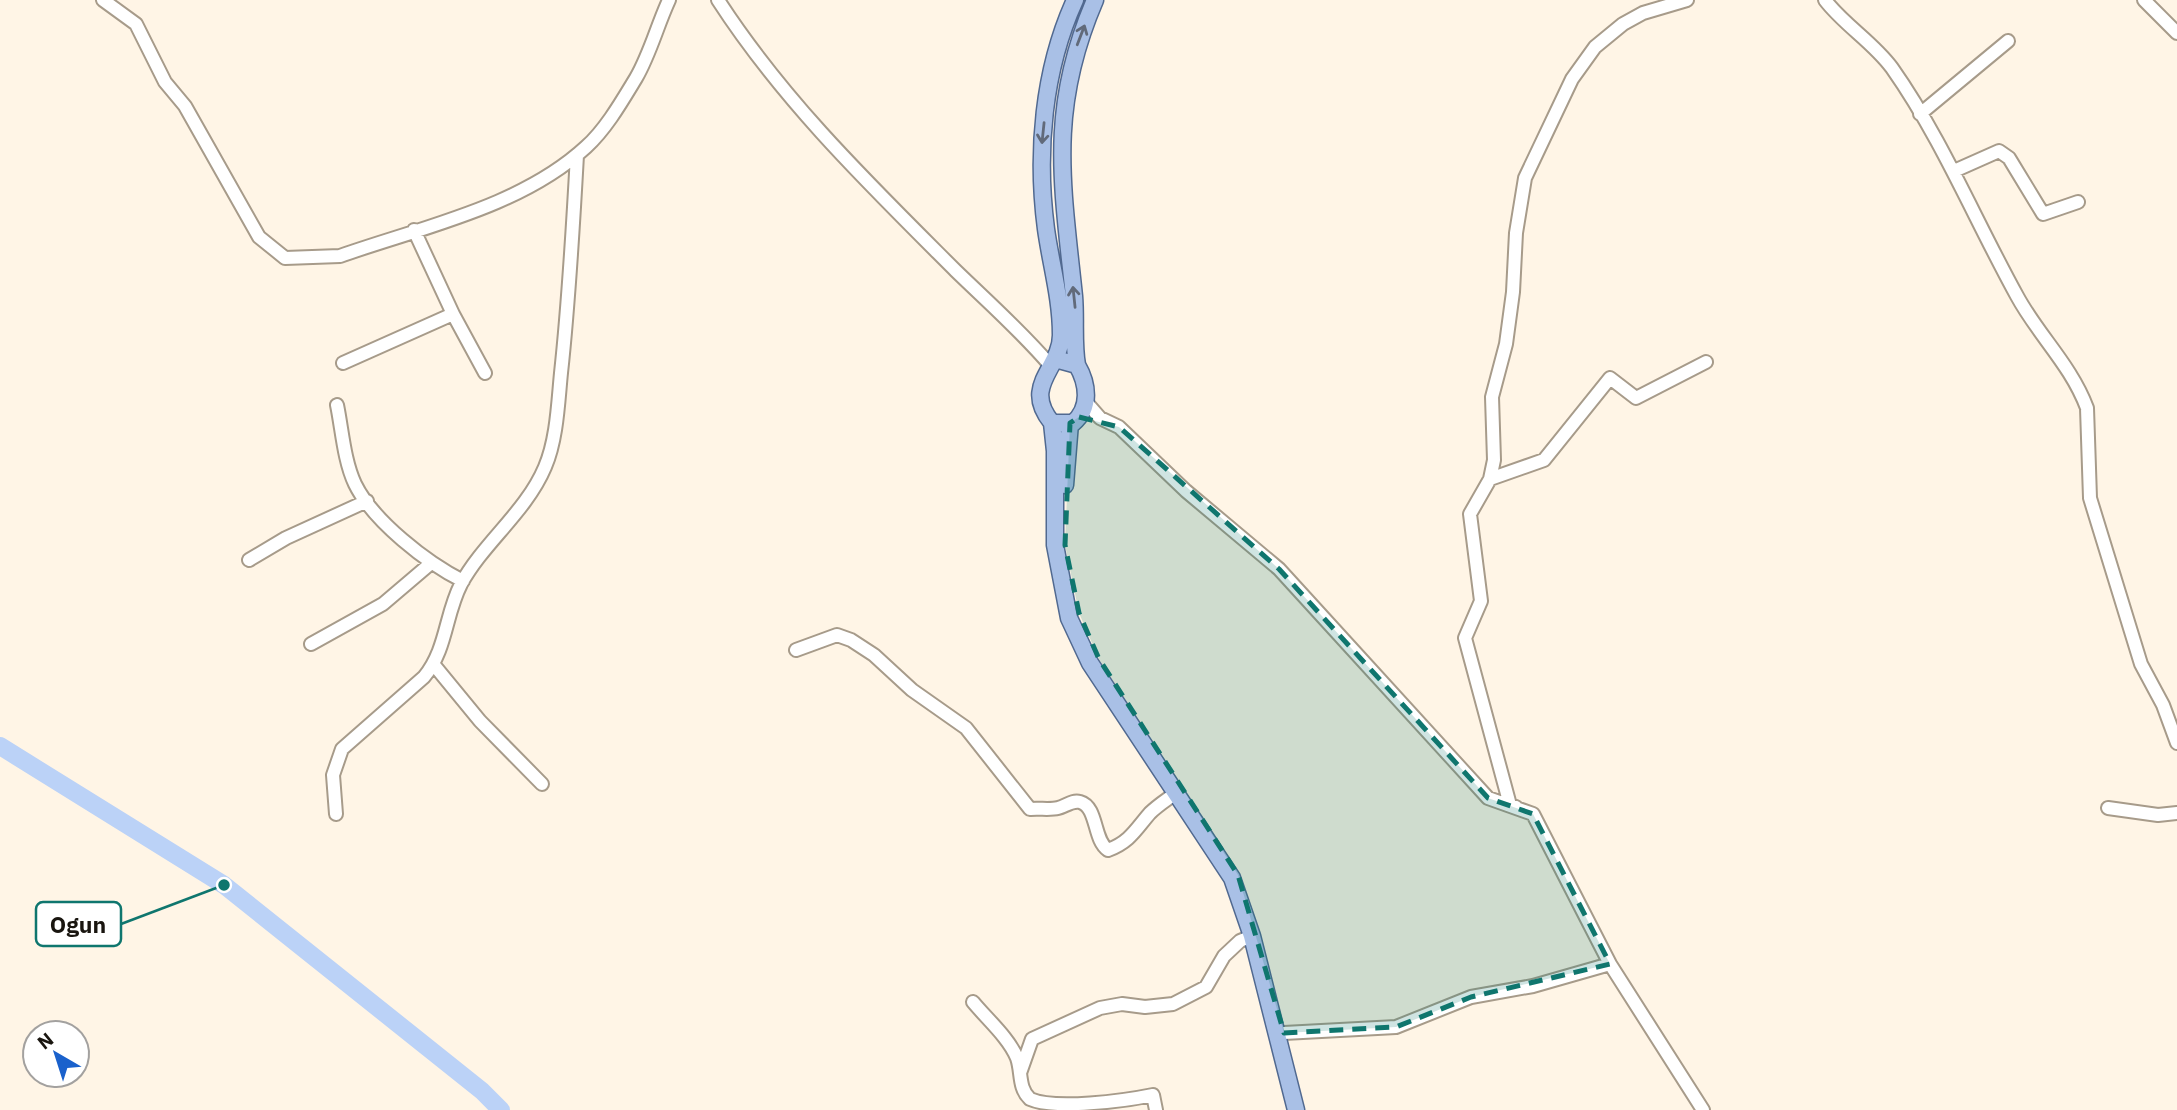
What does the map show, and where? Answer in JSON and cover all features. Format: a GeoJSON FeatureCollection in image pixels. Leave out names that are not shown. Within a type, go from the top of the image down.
{"type":"FeatureCollection","features":[{"type":"Feature","properties":{"kind":"main road"},"geometry":{"type":"LineString","coordinates":[[1075,0],[1051,65],[1041,153],[1046,230],[1060,308],[1061,338],[1040,388],[1043,408],[1052,423],[1055,451],[1055,545],[1069,618],[1095,670],[1232,878],[1252,936],[1296,1110]]}},
{"type":"Feature","properties":{"kind":"main road"},"geometry":{"type":"LineString","coordinates":[[1095,0],[1070,70],[1061,138],[1061,184],[1074,295],[1077,365],[1085,383],[1064,508],[1065,545],[1079,613],[1099,659],[1238,875],[1259,933],[1306,1110]]}},
{"type":"Feature","properties":{"kind":"main road"},"geometry":{"type":"LineString","coordinates":[[1052,363],[1059,360],[1077,365]]}},
{"type":"Feature","properties":{"kind":"main road"},"geometry":{"type":"LineString","coordinates":[[1052,423],[1079,414]]}},
{"type":"Feature","properties":{"kind":"street"},"geometry":{"type":"LineString","coordinates":[[103,0],[136,24],[165,82],[177,93],[259,237],[271,250],[285,258],[340,256],[513,195],[542,180],[577,155],[609,119],[636,78],[669,0]]}},
{"type":"Feature","properties":{"kind":"street"},"geometry":{"type":"LineString","coordinates":[[718,0],[750,50],[811,123],[1052,363]]}},
{"type":"Feature","properties":{"kind":"street"},"geometry":{"type":"LineString","coordinates":[[1687,0],[1643,13],[1615,29],[1595,47],[1572,79],[1525,178],[1516,233],[1513,292],[1506,344],[1492,397],[1494,460],[1490,479],[1470,514],[1481,601],[1465,638],[1510,805],[1533,814],[1610,964],[1703,1110]]}},
{"type":"Feature","properties":{"kind":"street"},"geometry":{"type":"LineString","coordinates":[[1825,0],[1890,66],[1954,171],[2018,298],[2066,367],[2082,396],[2087,408],[2090,498],[2141,664],[2163,705],[2177,743]]}},
{"type":"Feature","properties":{"kind":"street"},"geometry":{"type":"LineString","coordinates":[[2144,0],[2177,33]]}},
{"type":"Feature","properties":{"kind":"street"},"geometry":{"type":"LineString","coordinates":[[1920,114],[2008,41]]}},
{"type":"Feature","properties":{"kind":"street"},"geometry":{"type":"LineString","coordinates":[[1954,171],[1999,151],[2009,158],[2043,214],[2078,202]]}},
{"type":"Feature","properties":{"kind":"street"},"geometry":{"type":"LineString","coordinates":[[336,814],[333,775],[342,749],[424,677],[435,664],[445,638],[451,606],[463,582],[530,493],[545,467],[552,441],[569,306],[577,155]]}},
{"type":"Feature","properties":{"kind":"street"},"geometry":{"type":"LineString","coordinates":[[414,230],[453,314],[485,373]]}},
{"type":"Feature","properties":{"kind":"street"},"geometry":{"type":"LineString","coordinates":[[343,363],[453,314]]}},
{"type":"Feature","properties":{"kind":"street"},"geometry":{"type":"LineString","coordinates":[[1037,350],[1040,388]]}},
{"type":"Feature","properties":{"kind":"street"},"geometry":{"type":"LineString","coordinates":[[1490,479],[1544,460],[1610,378],[1636,398],[1706,362]]}},
{"type":"Feature","properties":{"kind":"street"},"geometry":{"type":"LineString","coordinates":[[337,405],[355,483],[367,501],[430,564],[463,582]]}},
{"type":"Feature","properties":{"kind":"street"},"geometry":{"type":"LineString","coordinates":[[1079,414],[1093,424],[1119,427],[1186,491],[1279,569],[1488,798],[1533,814]]}},
{"type":"Feature","properties":{"kind":"street"},"geometry":{"type":"LineString","coordinates":[[249,560],[286,538],[367,501]]}},
{"type":"Feature","properties":{"kind":"street"},"geometry":{"type":"LineString","coordinates":[[311,643],[383,604],[430,564]]}},
{"type":"Feature","properties":{"kind":"street"},"geometry":{"type":"LineString","coordinates":[[796,650],[837,635],[851,640],[874,655],[912,690],[965,728],[1030,808],[1057,809],[1071,802],[1081,802],[1088,807],[1100,842],[1108,850],[1121,845],[1134,835],[1152,811],[1177,792]]}},
{"type":"Feature","properties":{"kind":"street"},"geometry":{"type":"LineString","coordinates":[[435,664],[480,722],[542,784]]}},
{"type":"Feature","properties":{"kind":"street"},"geometry":{"type":"LineString","coordinates":[[2108,808],[2158,815],[2177,813]]}},
{"type":"Feature","properties":{"kind":"street"},"geometry":{"type":"LineString","coordinates":[[1020,1073],[1032,1039],[1100,1008],[1122,1004],[1145,1007],[1172,1004],[1206,987],[1224,956],[1240,941],[1252,936]]}},
{"type":"Feature","properties":{"kind":"street"},"geometry":{"type":"LineString","coordinates":[[1284,1032],[1396,1027],[1471,997],[1533,986],[1610,964]]}},
{"type":"Feature","properties":{"kind":"street"},"geometry":{"type":"LineString","coordinates":[[973,1002],[1017,1057],[1022,1087],[1031,1100],[1042,1106],[1087,1109],[1153,1096],[1156,1110]]}},
{"type":"Feature","properties":{"kind":"highlighted area"},"geometry":{"type":"Polygon","coordinates":[[[1079,417],[1119,427],[1279,569],[1488,798],[1533,814],[1610,964],[1471,997],[1396,1027],[1284,1033],[1238,875],[1099,659],[1079,613],[1065,545],[1070,423],[1079,417]]]}},
{"type":"Feature","properties":{"kind":"waterway"},"geometry":{"type":"LineString","coordinates":[[0,746],[224,885],[482,1091],[501,1110]]}},
{"type":"Feature","properties":{"kind":"place","name":"Ogun"},"geometry":{"type":"Point","coordinates":[224,885]}}]}
